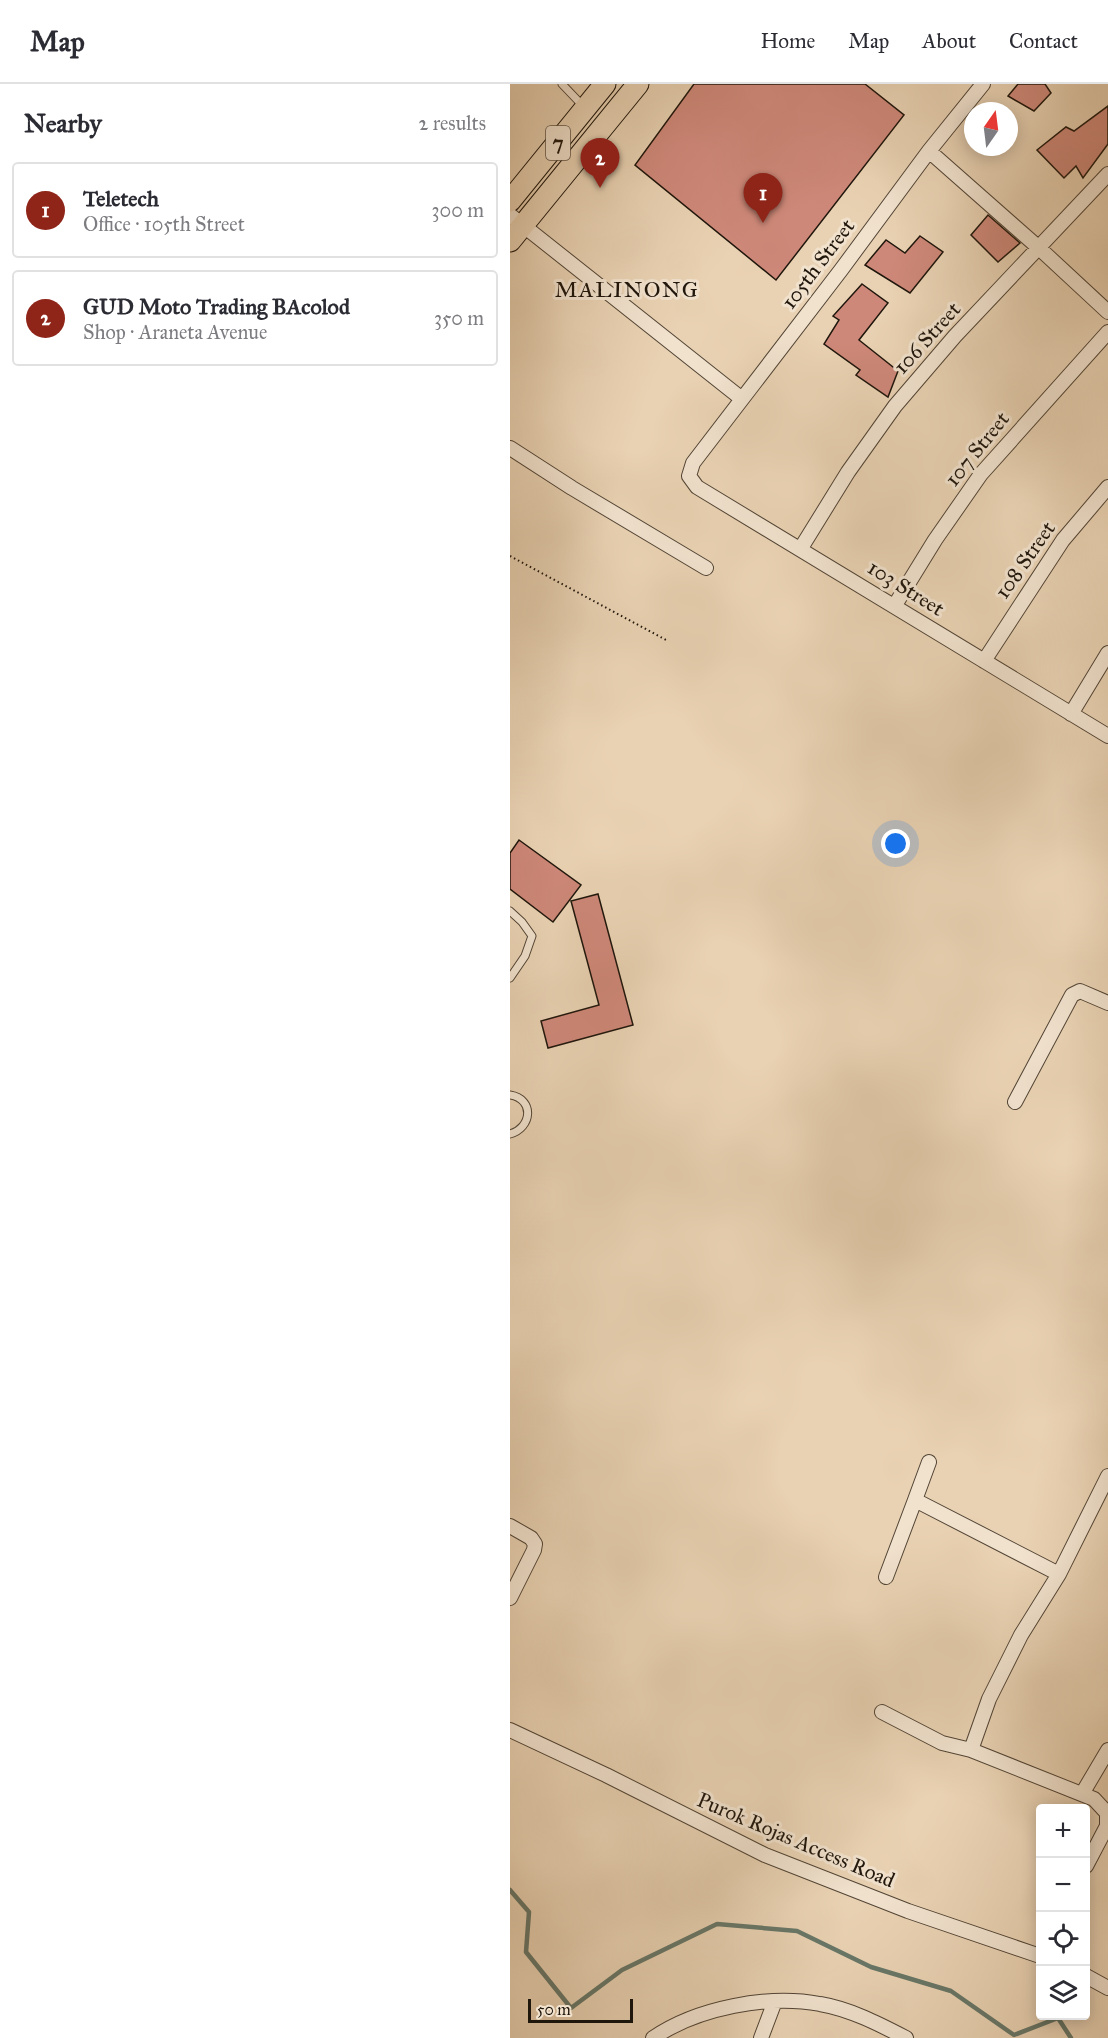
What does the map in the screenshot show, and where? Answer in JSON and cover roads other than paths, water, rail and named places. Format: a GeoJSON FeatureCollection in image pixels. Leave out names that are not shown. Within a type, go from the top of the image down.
{"type":"FeatureCollection","features":[{"type":"Feature","properties":{"kind":"main road","name":"7"},"geometry":{"type":"LineString","coordinates":[[510,201],[605,84]]}},
{"type":"Feature","properties":{"kind":"main road","name":"7"},"geometry":{"type":"LineString","coordinates":[[514,227],[638,84]]}},
{"type":"Feature","properties":{"kind":"street","name":"105th Street"},"geometry":{"type":"LineString","coordinates":[[690,471],[693,463],[741,399],[929,151],[983,84]]}},
{"type":"Feature","properties":{"kind":"street"},"geometry":{"type":"LineString","coordinates":[[929,151],[1108,312]]}},
{"type":"Feature","properties":{"kind":"street","name":"106 Street"},"geometry":{"type":"LineString","coordinates":[[801,548],[848,472],[895,406],[955,336],[1108,174]]}},
{"type":"Feature","properties":{"kind":"street"},"geometry":{"type":"LineString","coordinates":[[514,227],[741,399]]}},
{"type":"Feature","properties":{"kind":"street","name":"107 Street"},"geometry":{"type":"LineString","coordinates":[[895,605],[935,540],[981,474],[1108,332]]}},
{"type":"Feature","properties":{"kind":"street"},"geometry":{"type":"LineString","coordinates":[[510,448],[706,568]]}},
{"type":"Feature","properties":{"kind":"street","name":"103 Street"},"geometry":{"type":"LineString","coordinates":[[690,471],[690,480],[697,487],[1108,736]]}},
{"type":"Feature","properties":{"kind":"street","name":"108 Street"},"geometry":{"type":"LineString","coordinates":[[984,661],[1063,540],[1108,487]]}},
{"type":"Feature","properties":{"kind":"street"},"geometry":{"type":"LineString","coordinates":[[1071,714],[1108,653]]}},
{"type":"Feature","properties":{"kind":"street"},"geometry":{"type":"LineString","coordinates":[[1015,1102],[1072,995],[1080,992],[1108,1003]]}},
{"type":"Feature","properties":{"kind":"street"},"geometry":{"type":"LineString","coordinates":[[886,1577],[929,1462]]}},
{"type":"Feature","properties":{"kind":"street"},"geometry":{"type":"LineString","coordinates":[[971,1750],[989,1700],[1021,1635],[1059,1574],[1108,1476]]}},
{"type":"Feature","properties":{"kind":"street"},"geometry":{"type":"LineString","coordinates":[[915,1500],[1059,1574]]}},
{"type":"Feature","properties":{"kind":"street"},"geometry":{"type":"LineString","coordinates":[[510,1527],[531,1538],[535,1544],[510,1598]]}},
{"type":"Feature","properties":{"kind":"street"},"geometry":{"type":"LineString","coordinates":[[882,1712],[942,1743],[971,1750],[1094,1799],[1107,1813],[1107,1826],[1104,1843],[1090,1861]]}},
{"type":"Feature","properties":{"kind":"street","name":"Purok Rojas Access Road"},"geometry":{"type":"LineString","coordinates":[[510,1730],[606,1775],[765,1855],[908,1911],[1036,1954]]}},
{"type":"Feature","properties":{"kind":"street"},"geometry":{"type":"LineString","coordinates":[[1082,1794],[1108,1750]]}},
{"type":"Feature","properties":{"kind":"street"},"geometry":{"type":"LineString","coordinates":[[1090,1978],[1108,1988]]}},
{"type":"Feature","properties":{"kind":"street"},"geometry":{"type":"LineString","coordinates":[[653,2038],[673,2026],[698,2016],[723,2009],[775,2001],[798,2001],[836,2008],[864,2018],[903,2037]]}},
{"type":"Feature","properties":{"kind":"street"},"geometry":{"type":"LineString","coordinates":[[761,2038],[775,2001]]}},
{"type":"Feature","properties":{"kind":"lane"},"geometry":{"type":"LineString","coordinates":[[562,84],[586,108]]}},
{"type":"Feature","properties":{"kind":"lane"},"geometry":{"type":"LineString","coordinates":[[510,911],[532,936],[525,956],[510,978]]}},
{"type":"Feature","properties":{"kind":"lane"},"geometry":{"type":"LineString","coordinates":[[510,1095],[522,1100],[528,1114],[526,1123],[518,1132],[510,1134]]}},
{"type":"Feature","properties":{"kind":"waterway"},"geometry":{"type":"LineString","coordinates":[[510,1890],[529,1912],[526,1952],[571,2008],[622,1970],[717,1924],[797,1931],[871,1967],[951,1991],[1014,2035],[1058,2018],[1071,2038]]}},
{"type":"Feature","properties":{"kind":"place","name":"GUD Moto Trading BAcolod"},"geometry":{"type":"Point","coordinates":[600,188]}},
{"type":"Feature","properties":{"kind":"place","name":"Teletech"},"geometry":{"type":"Point","coordinates":[763,223]}},
{"type":"Feature","properties":{"kind":"district","name":"MALINONG"},"geometry":{"type":"Point","coordinates":[627,289]}}]}
